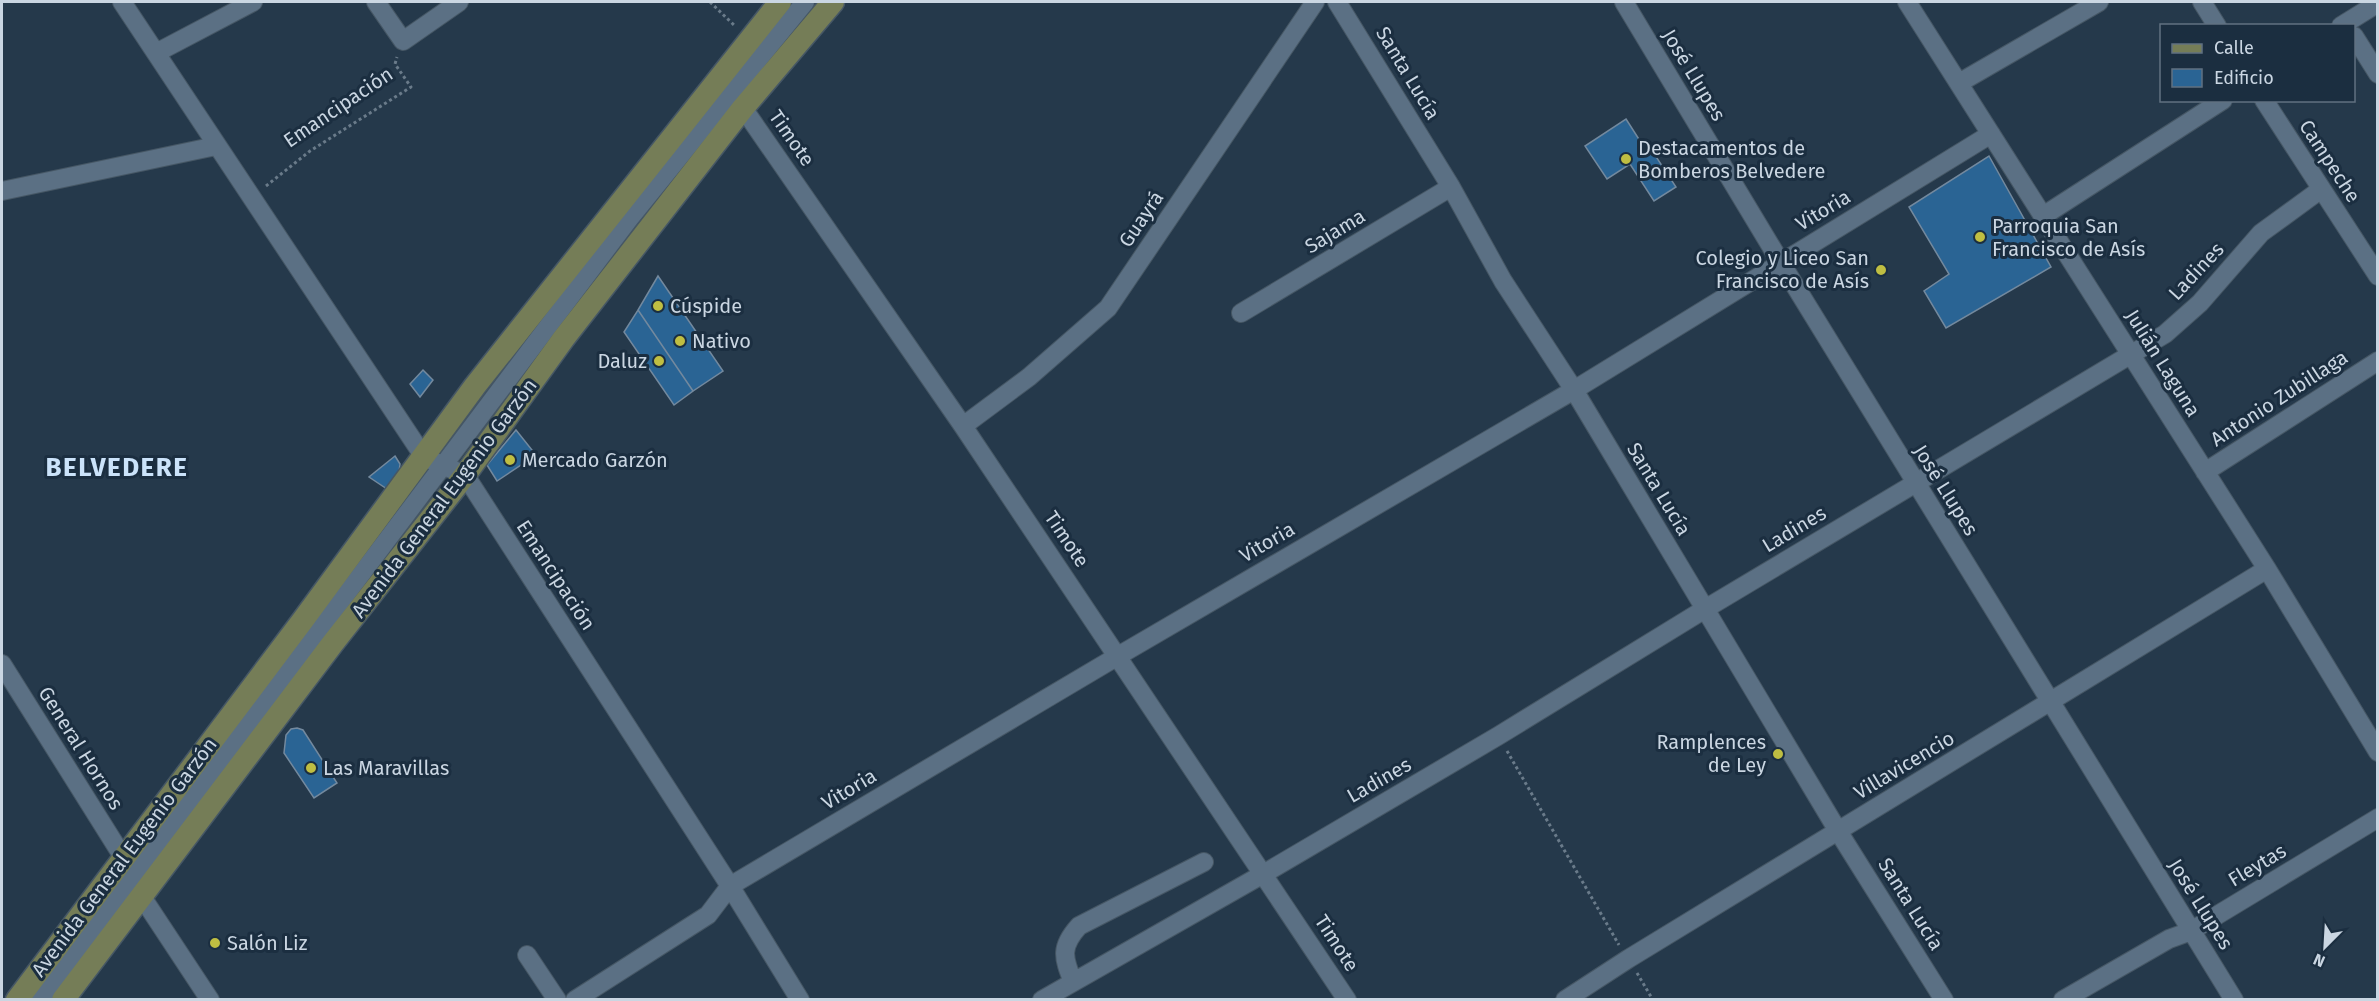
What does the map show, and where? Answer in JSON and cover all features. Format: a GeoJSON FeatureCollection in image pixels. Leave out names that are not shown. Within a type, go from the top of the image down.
{"type":"FeatureCollection","features":[{"type":"Feature","properties":{"kind":"main road","name":"Avenida General Eugenio Garzón"},"geometry":{"type":"LineString","coordinates":[[17,999],[123,857],[434,461],[475,386],[780,2]]}},
{"type":"Feature","properties":{"kind":"main road","name":"Avenida General Eugenio Garzón"},"geometry":{"type":"LineString","coordinates":[[63,999],[333,644],[465,475],[564,338],[743,108],[833,2]]}},
{"type":"Feature","properties":{"kind":"street"},"geometry":{"type":"LineString","coordinates":[[122,2],[216,146],[434,461],[465,475]]}},
{"type":"Feature","properties":{"kind":"street"},"geometry":{"type":"LineString","coordinates":[[156,53],[253,2]]}},
{"type":"Feature","properties":{"kind":"street"},"geometry":{"type":"LineString","coordinates":[[376,2],[403,41],[459,2]]}},
{"type":"Feature","properties":{"kind":"street","name":"Avenida General Eugenio Garzón"},"geometry":{"type":"LineString","coordinates":[[40,999],[434,461],[806,2]]}},
{"type":"Feature","properties":{"kind":"street","name":"Guayrá"},"geometry":{"type":"LineString","coordinates":[[963,426],[1029,377],[1108,308],[1315,2]]}},
{"type":"Feature","properties":{"kind":"street","name":"Santa Lucía"},"geometry":{"type":"LineString","coordinates":[[1338,2],[1451,188],[1503,282],[1574,390],[1838,831],[1944,999]]}},
{"type":"Feature","properties":{"kind":"street","name":"José Llupes"},"geometry":{"type":"LineString","coordinates":[[1624,2],[1781,263],[2234,999]]}},
{"type":"Feature","properties":{"kind":"street","name":"Julián Laguna"},"geometry":{"type":"LineString","coordinates":[[1907,2],[2267,569],[2378,752]]}},
{"type":"Feature","properties":{"kind":"street"},"geometry":{"type":"LineString","coordinates":[[1959,83],[2099,2]]}},
{"type":"Feature","properties":{"kind":"street"},"geometry":{"type":"LineString","coordinates":[[2202,2],[2216,24]]}},
{"type":"Feature","properties":{"kind":"street"},"geometry":{"type":"LineString","coordinates":[[2351,24],[2378,3]]}},
{"type":"Feature","properties":{"kind":"street"},"geometry":{"type":"LineString","coordinates":[[2355,39],[2378,74]]}},
{"type":"Feature","properties":{"kind":"street"},"geometry":{"type":"LineString","coordinates":[[2043,216],[2220,102]]}},
{"type":"Feature","properties":{"kind":"street","name":"Campeche"},"geometry":{"type":"LineString","coordinates":[[2265,102],[2320,190],[2378,276]]}},
{"type":"Feature","properties":{"kind":"street","name":"Timote"},"geometry":{"type":"LineString","coordinates":[[743,108],[963,426],[1265,873],[1347,999]]}},
{"type":"Feature","properties":{"kind":"street","name":"Vitoria"},"geometry":{"type":"LineString","coordinates":[[575,999],[708,915],[730,886],[1574,390],[1991,134]]}},
{"type":"Feature","properties":{"kind":"street"},"geometry":{"type":"LineString","coordinates":[[2,191],[216,146]]}},
{"type":"Feature","properties":{"kind":"street","name":"Sajama"},"geometry":{"type":"LineString","coordinates":[[1241,313],[1451,188]]}},
{"type":"Feature","properties":{"kind":"street","name":"Ladines"},"geometry":{"type":"LineString","coordinates":[[1042,999],[1265,873],[1498,736],[2164,334],[2200,303],[2261,233],[2320,190]]}},
{"type":"Feature","properties":{"kind":"street","name":"Antonio Zubillaga"},"geometry":{"type":"LineString","coordinates":[[2205,472],[2378,361]]}},
{"type":"Feature","properties":{"kind":"street","name":"Emancipación"},"geometry":{"type":"LineString","coordinates":[[465,475],[730,886],[800,999]]}},
{"type":"Feature","properties":{"kind":"street","name":"Villavicencio"},"geometry":{"type":"LineString","coordinates":[[1565,999],[2267,569]]}},
{"type":"Feature","properties":{"kind":"street","name":"General Hornos"},"geometry":{"type":"LineString","coordinates":[[2,664],[123,857]]}},
{"type":"Feature","properties":{"kind":"street","name":"Fleytas"},"geometry":{"type":"LineString","coordinates":[[2063,999],[2169,939],[2191,931],[2378,818]]}},
{"type":"Feature","properties":{"kind":"street"},"geometry":{"type":"LineString","coordinates":[[1073,982],[1065,963],[1064,950],[1069,938],[1079,926],[1204,862]]}},
{"type":"Feature","properties":{"kind":"street"},"geometry":{"type":"LineString","coordinates":[[142,897],[210,999]]}},
{"type":"Feature","properties":{"kind":"street"},"geometry":{"type":"LineString","coordinates":[[527,955],[557,999]]}},
{"type":"Feature","properties":{"kind":"path"},"geometry":{"type":"LineString","coordinates":[[710,2],[750,38]]}},
{"type":"Feature","properties":{"kind":"path","name":"Emancipación"},"geometry":{"type":"LineString","coordinates":[[252,197],[310,151],[411,87],[395,64],[403,41]]}},
{"type":"Feature","properties":{"kind":"path"},"geometry":{"type":"LineString","coordinates":[[1498,736],[1653,999]]}},
{"type":"Feature","properties":{"kind":"building","name":"Destacamentos de Bomberos Belvedere"},"geometry":{"type":"Polygon","coordinates":[[[1626,119],[1649,155],[1653,152],[1676,187],[1654,201],[1630,164],[1607,179],[1585,146],[1626,119]]]}},
{"type":"Feature","properties":{"kind":"building","name":"Parroquia San Francisco de Asís"},"geometry":{"type":"Polygon","coordinates":[[[1989,156],[2051,267],[1946,328],[1924,291],[1949,274],[1909,207],[1989,156]]]}},
{"type":"Feature","properties":{"kind":"building","name":"Nativo"},"geometry":{"type":"Polygon","coordinates":[[[658,276],[723,371],[693,391],[638,310],[658,276]]]}},
{"type":"Feature","properties":{"kind":"building","name":"Daluz"},"geometry":{"type":"Polygon","coordinates":[[[638,310],[693,391],[674,405],[624,332],[638,310]]]}},
{"type":"Feature","properties":{"kind":"building"},"geometry":{"type":"Polygon","coordinates":[[[423,370],[433,380],[420,397],[410,384],[423,370]]]}},
{"type":"Feature","properties":{"kind":"building","name":"Mercado Garzón"},"geometry":{"type":"Polygon","coordinates":[[[516,430],[536,455],[497,481],[487,465],[516,430]]]}},
{"type":"Feature","properties":{"kind":"building"},"geometry":{"type":"Polygon","coordinates":[[[395,456],[400,464],[399,472],[387,489],[369,477],[395,456]]]}},
{"type":"Feature","properties":{"kind":"building","name":"Las Maravillas"},"geometry":{"type":"Polygon","coordinates":[[[291,729],[303,730],[337,783],[314,798],[284,753],[286,735],[291,729]]]}},
{"type":"Feature","properties":{"kind":"place","name":"Destacamentos de Bomberos Belvedere"},"geometry":{"type":"Point","coordinates":[1626,159]}},
{"type":"Feature","properties":{"kind":"place","name":"Parroquia San Francisco de Asís"},"geometry":{"type":"Point","coordinates":[1980,237]}},
{"type":"Feature","properties":{"kind":"place","name":"Colegio y Liceo San Francisco de Asís"},"geometry":{"type":"Point","coordinates":[1881,270]}},
{"type":"Feature","properties":{"kind":"place","name":"Cúspide"},"geometry":{"type":"Point","coordinates":[658,306]}},
{"type":"Feature","properties":{"kind":"place","name":"Nativo"},"geometry":{"type":"Point","coordinates":[680,341]}},
{"type":"Feature","properties":{"kind":"place","name":"Daluz"},"geometry":{"type":"Point","coordinates":[659,361]}},
{"type":"Feature","properties":{"kind":"place","name":"Mercado Garzón"},"geometry":{"type":"Point","coordinates":[510,460]}},
{"type":"Feature","properties":{"kind":"place","name":"Ramplences de Ley"},"geometry":{"type":"Point","coordinates":[1778,754]}},
{"type":"Feature","properties":{"kind":"place","name":"Las Maravillas"},"geometry":{"type":"Point","coordinates":[311,768]}},
{"type":"Feature","properties":{"kind":"place","name":"Salón Liz"},"geometry":{"type":"Point","coordinates":[215,943]}},
{"type":"Feature","properties":{"kind":"district","name":"BELVEDERE"},"geometry":{"type":"Point","coordinates":[117,467]}}]}
